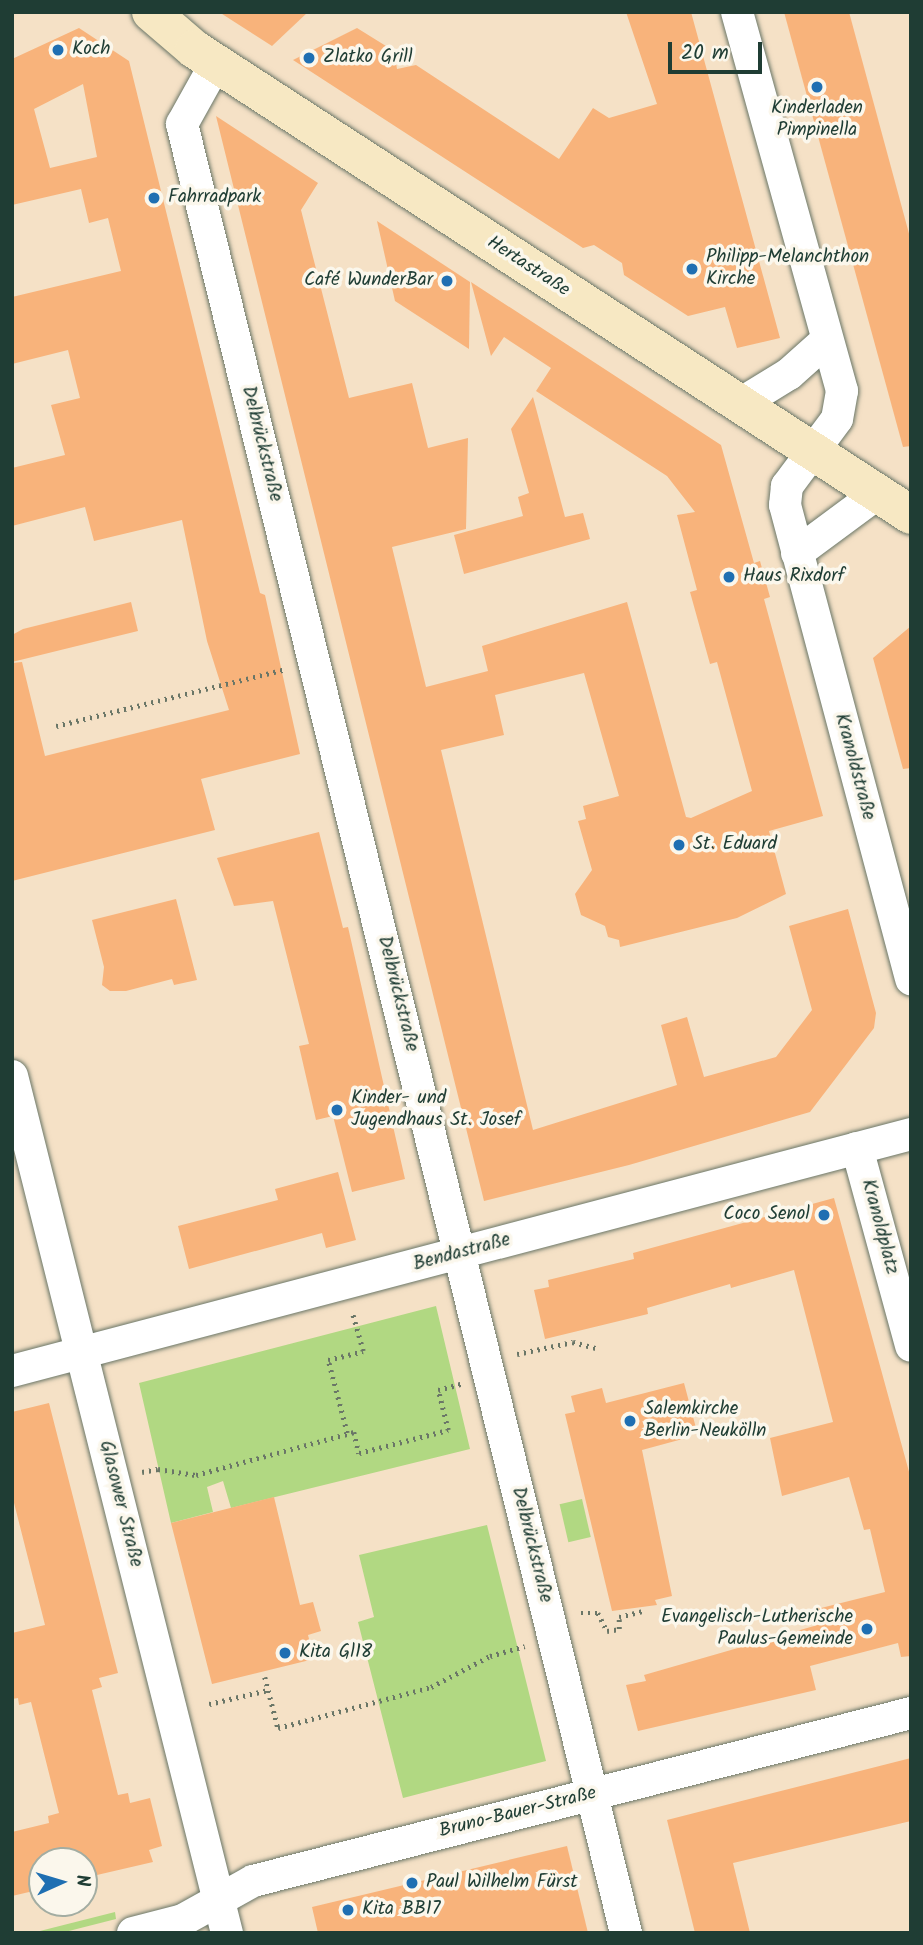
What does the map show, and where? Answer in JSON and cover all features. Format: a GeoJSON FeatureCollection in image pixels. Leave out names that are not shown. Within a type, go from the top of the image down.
{"type":"FeatureCollection","features":[{"type":"Feature","properties":{"kind":"street","name":"Hertastraße"},"geometry":{"type":"LineString","coordinates":[[151,12],[216,64],[911,515]]}},
{"type":"Feature","properties":{"kind":"street","name":"Kranoldstraße"},"geometry":{"type":"LineString","coordinates":[[737,12],[842,391],[837,419],[785,494],[797,553],[911,980]]}},
{"type":"Feature","properties":{"kind":"street","name":"Delbrückstraße"},"geometry":{"type":"LineString","coordinates":[[216,64],[182,124],[626,1933]]}},
{"type":"Feature","properties":{"kind":"street"},"geometry":{"type":"LineString","coordinates":[[740,404],[789,374],[827,340]]}},
{"type":"Feature","properties":{"kind":"street"},"geometry":{"type":"LineString","coordinates":[[797,553],[878,493]]}},
{"type":"Feature","properties":{"kind":"street","name":"Glasower Straße"},"geometry":{"type":"LineString","coordinates":[[12,1076],[227,1933]]}},
{"type":"Feature","properties":{"kind":"street","name":"Bendastraße"},"geometry":{"type":"LineString","coordinates":[[12,1371],[911,1134]]}},
{"type":"Feature","properties":{"kind":"street","name":"Kranoldplatz"},"geometry":{"type":"LineString","coordinates":[[858,1149],[911,1346]]}},
{"type":"Feature","properties":{"kind":"street","name":"Bruno-Bauer-Straße"},"geometry":{"type":"LineString","coordinates":[[132,1933],[183,1920],[253,1881],[911,1713]]}},
{"type":"Feature","properties":{"kind":"path"},"geometry":{"type":"LineString","coordinates":[[56,726],[315,663]]}},
{"type":"Feature","properties":{"kind":"path"},"geometry":{"type":"LineString","coordinates":[[344,1284],[363,1350],[328,1360],[347,1433]]}},
{"type":"Feature","properties":{"kind":"path"},"geometry":{"type":"LineString","coordinates":[[517,1354],[572,1342],[596,1348]]}},
{"type":"Feature","properties":{"kind":"path"},"geometry":{"type":"LineString","coordinates":[[114,1478],[159,1469],[196,1475],[216,1465],[347,1433],[354,1432],[359,1452],[448,1430],[438,1390],[491,1377]]}},
{"type":"Feature","properties":{"kind":"path"},"geometry":{"type":"LineString","coordinates":[[581,1613],[598,1613],[607,1631],[620,1629],[619,1617],[643,1611]]}},
{"type":"Feature","properties":{"kind":"path"},"geometry":{"type":"LineString","coordinates":[[265,1678],[278,1728],[431,1688],[490,1656],[554,1639]]}},
{"type":"Feature","properties":{"kind":"path"},"geometry":{"type":"LineString","coordinates":[[209,1704],[268,1689]]}},
{"type":"Feature","properties":{"kind":"green space"},"geometry":{"type":"Polygon","coordinates":[[[436,1306],[470,1449],[231,1508],[223,1481],[207,1487],[213,1512],[171,1523],[139,1383],[436,1306]]]}},
{"type":"Feature","properties":{"kind":"green space"},"geometry":{"type":"Polygon","coordinates":[[[582,1499],[591,1537],[568,1542],[560,1504],[582,1499]]]}},
{"type":"Feature","properties":{"kind":"green space"},"geometry":{"type":"Polygon","coordinates":[[[487,1525],[546,1761],[403,1798],[358,1622],[374,1617],[359,1555],[487,1525]]]}},
{"type":"Feature","properties":{"kind":"green space"},"geometry":{"type":"Polygon","coordinates":[[[115,1912],[116,1919],[61,1933],[32,1933],[98,1917],[115,1912]]]}},
{"type":"Feature","properties":{"kind":"building"},"geometry":{"type":"Polygon","coordinates":[[[219,12],[308,12],[272,46],[219,12]]]}},
{"type":"Feature","properties":{"kind":"building"},"geometry":{"type":"Polygon","coordinates":[[[626,12],[691,12],[780,338],[737,348],[725,307],[688,316],[624,275],[622,263],[594,245],[583,248],[293,60],[357,28],[394,51],[397,69],[416,65],[559,159],[593,108],[609,118],[657,104],[626,12]]]}},
{"type":"Feature","properties":{"kind":"building"},"geometry":{"type":"Polygon","coordinates":[[[784,12],[849,12],[911,241],[911,446],[903,447],[784,12]]]}},
{"type":"Feature","properties":{"kind":"building"},"geometry":{"type":"Polygon","coordinates":[[[79,28],[129,61],[260,593],[265,595],[300,754],[201,779],[215,830],[12,881],[12,663],[22,662],[45,756],[229,710],[207,641],[182,520],[94,541],[85,507],[12,526],[12,468],[65,455],[51,405],[80,398],[68,350],[12,364],[12,297],[121,271],[108,218],[89,223],[81,189],[12,205],[12,59],[79,28]],[[83,84],[34,109],[50,168],[97,157],[83,84]]]}},
{"type":"Feature","properties":{"kind":"building"},"geometry":{"type":"Polygon","coordinates":[[[216,116],[318,183],[301,210],[349,398],[412,383],[428,448],[468,438],[466,529],[392,547],[426,687],[488,671],[482,646],[627,602],[686,817],[691,818],[752,791],[717,662],[710,664],[690,592],[697,590],[677,515],[695,512],[667,476],[536,391],[551,368],[504,337],[491,356],[471,282],[721,445],[754,563],[760,561],[770,597],[764,599],[823,816],[769,831],[786,894],[737,918],[620,947],[619,940],[608,937],[605,926],[581,915],[575,894],[592,870],[578,821],[586,819],[583,806],[619,796],[584,673],[495,695],[504,735],[441,750],[533,1130],[677,1085],[661,1025],[687,1017],[704,1077],[776,1057],[812,1010],[789,926],[848,909],[876,1013],[874,1028],[810,1112],[629,1165],[484,1201],[216,116]]]}},
{"type":"Feature","properties":{"kind":"building"},"geometry":{"type":"Polygon","coordinates":[[[377,221],[470,282],[469,349],[395,301],[377,221]]]}},
{"type":"Feature","properties":{"kind":"building"},"geometry":{"type":"Polygon","coordinates":[[[533,397],[565,517],[583,513],[590,539],[464,574],[454,535],[523,516],[518,497],[529,493],[511,429],[533,397]]]}},
{"type":"Feature","properties":{"kind":"building"},"geometry":{"type":"Polygon","coordinates":[[[131,602],[138,631],[12,662],[12,635],[23,629],[131,602]]]}},
{"type":"Feature","properties":{"kind":"building"},"geometry":{"type":"Polygon","coordinates":[[[911,626],[911,768],[903,769],[873,658],[911,626]]]}},
{"type":"Feature","properties":{"kind":"building"},"geometry":{"type":"Polygon","coordinates":[[[319,832],[343,928],[348,927],[405,1179],[352,1192],[333,1116],[316,1120],[299,1046],[309,1044],[273,901],[234,906],[217,858],[319,832]]]}},
{"type":"Feature","properties":{"kind":"building"},"geometry":{"type":"Polygon","coordinates":[[[176,899],[197,980],[174,985],[172,979],[126,991],[110,991],[102,985],[104,967],[92,920],[176,899]]]}},
{"type":"Feature","properties":{"kind":"building"},"geometry":{"type":"Polygon","coordinates":[[[338,1172],[356,1240],[326,1248],[322,1233],[189,1269],[178,1226],[278,1200],[275,1189],[338,1172]]]}},
{"type":"Feature","properties":{"kind":"building"},"geometry":{"type":"Polygon","coordinates":[[[834,1198],[911,1479],[911,1656],[901,1657],[898,1643],[810,1666],[816,1690],[638,1731],[626,1685],[646,1681],[644,1675],[821,1624],[817,1609],[885,1592],[870,1529],[864,1530],[849,1477],[782,1496],[770,1438],[833,1422],[794,1270],[731,1288],[730,1284],[647,1308],[648,1314],[545,1339],[534,1290],[549,1287],[548,1280],[634,1259],[633,1253],[834,1198]]]}},
{"type":"Feature","properties":{"kind":"building"},"geometry":{"type":"Polygon","coordinates":[[[684,1383],[696,1428],[688,1430],[690,1437],[642,1450],[672,1596],[655,1600],[657,1605],[612,1611],[565,1414],[575,1412],[571,1396],[602,1388],[606,1403],[684,1383]]]}},
{"type":"Feature","properties":{"kind":"building"},"geometry":{"type":"Polygon","coordinates":[[[49,1403],[118,1673],[99,1678],[102,1687],[92,1690],[118,1795],[128,1793],[130,1803],[150,1798],[162,1846],[149,1850],[153,1862],[98,1875],[98,1847],[28,1847],[28,1892],[12,1896],[12,1832],[49,1823],[48,1816],[59,1813],[31,1702],[19,1705],[18,1698],[12,1699],[12,1633],[45,1625],[12,1495],[12,1412],[49,1403]]]}},
{"type":"Feature","properties":{"kind":"building"},"geometry":{"type":"Polygon","coordinates":[[[274,1497],[300,1605],[313,1602],[321,1631],[308,1635],[314,1659],[212,1684],[171,1523],[274,1497]]]}},
{"type":"Feature","properties":{"kind":"building"},"geometry":{"type":"Polygon","coordinates":[[[911,1758],[911,1821],[733,1863],[750,1933],[695,1933],[667,1820],[911,1758]]]}},
{"type":"Feature","properties":{"kind":"building"},"geometry":{"type":"Polygon","coordinates":[[[567,1846],[588,1933],[318,1933],[312,1907],[567,1846]]]}},
{"type":"Feature","properties":{"kind":"place","name":"Koch"},"geometry":{"type":"Point","coordinates":[58,50]}},
{"type":"Feature","properties":{"kind":"place","name":"Zlatko Grill"},"geometry":{"type":"Point","coordinates":[309,58]}},
{"type":"Feature","properties":{"kind":"place","name":"Kinderladen Pimpinella"},"geometry":{"type":"Point","coordinates":[817,87]}},
{"type":"Feature","properties":{"kind":"place","name":"Fahrradpark"},"geometry":{"type":"Point","coordinates":[154,198]}},
{"type":"Feature","properties":{"kind":"place","name":"Philipp-Melanchthon Kirche"},"geometry":{"type":"Point","coordinates":[692,269]}},
{"type":"Feature","properties":{"kind":"place","name":"Café WunderBar"},"geometry":{"type":"Point","coordinates":[447,281]}},
{"type":"Feature","properties":{"kind":"place","name":"Haus Rixdorf"},"geometry":{"type":"Point","coordinates":[729,577]}},
{"type":"Feature","properties":{"kind":"place","name":"St. Eduard"},"geometry":{"type":"Point","coordinates":[679,845]}},
{"type":"Feature","properties":{"kind":"place","name":"Kinder- und Jugendhaus St. Josef"},"geometry":{"type":"Point","coordinates":[337,1110]}},
{"type":"Feature","properties":{"kind":"place","name":"Coco Senol"},"geometry":{"type":"Point","coordinates":[824,1215]}},
{"type":"Feature","properties":{"kind":"place","name":"Salemkirche Berlin-Neukölln"},"geometry":{"type":"Point","coordinates":[630,1421]}},
{"type":"Feature","properties":{"kind":"place","name":"Evangelisch-Lutherische Paulus-Gemeinde"},"geometry":{"type":"Point","coordinates":[867,1629]}},
{"type":"Feature","properties":{"kind":"place","name":"Kita Gl18"},"geometry":{"type":"Point","coordinates":[285,1653]}},
{"type":"Feature","properties":{"kind":"place","name":"Paul Wilhelm Fürst"},"geometry":{"type":"Point","coordinates":[412,1883]}},
{"type":"Feature","properties":{"kind":"place","name":"Kita BB17"},"geometry":{"type":"Point","coordinates":[348,1910]}}]}
